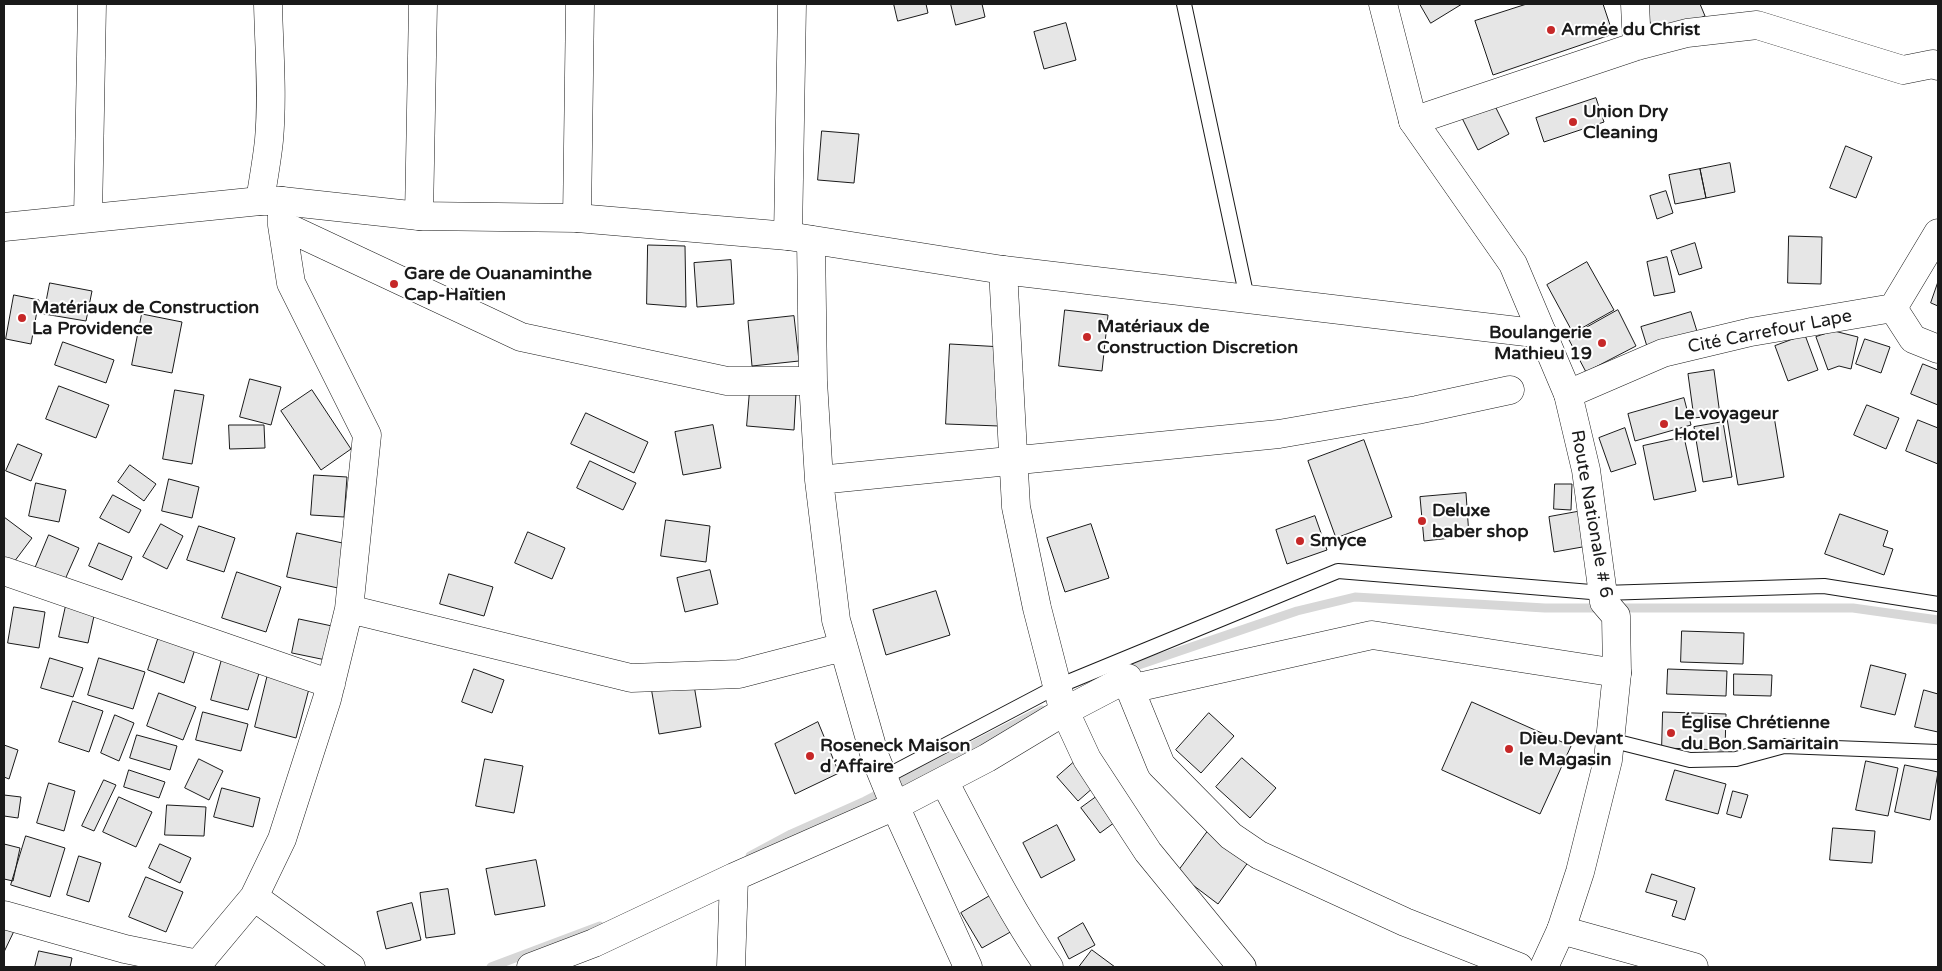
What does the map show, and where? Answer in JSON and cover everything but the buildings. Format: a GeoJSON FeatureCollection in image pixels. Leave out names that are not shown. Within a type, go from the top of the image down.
{"type":"FeatureCollection","features":[{"type":"Feature","properties":{"kind":"street"},"geometry":{"type":"LineString","coordinates":[[88,217],[92,4]]}},
{"type":"Feature","properties":{"kind":"street"},"geometry":{"type":"LineString","coordinates":[[4,915],[125,949],[198,964],[254,897],[282,839],[331,684],[348,609],[368,435],[292,283],[275,209],[269,133],[271,81],[268,4]]}},
{"type":"Feature","properties":{"kind":"street"},"geometry":{"type":"LineString","coordinates":[[419,216],[423,4]]}},
{"type":"Feature","properties":{"kind":"street"},"geometry":{"type":"LineString","coordinates":[[577,218],[580,4]]}},
{"type":"Feature","properties":{"kind":"street"},"geometry":{"type":"LineString","coordinates":[[792,4],[800,238],[813,380],[819,480],[836,620],[875,757],[968,967]]}},
{"type":"Feature","properties":{"kind":"street","name":"Route Nationale # 6"},"geometry":{"type":"LineString","coordinates":[[1383,4],[1413,121],[1512,264],[1568,394],[1586,470],[1617,672],[1608,760],[1580,872],[1561,930],[1544,967]]}},
{"type":"Feature","properties":{"kind":"street"},"geometry":{"type":"LineString","coordinates":[[1635,4],[1636,46]]}},
{"type":"Feature","properties":{"kind":"street"},"geometry":{"type":"LineString","coordinates":[[1413,121],[1636,46],[1687,33],[1757,25],[1903,70],[1933,64],[1938,66]]}},
{"type":"Feature","properties":{"kind":"street"},"geometry":{"type":"LineString","coordinates":[[275,209],[522,337],[727,381],[813,380]]}},
{"type":"Feature","properties":{"kind":"street"},"geometry":{"type":"LineString","coordinates":[[4,227],[88,217],[275,209],[419,216],[577,218],[800,238],[1003,270],[1543,334]]}},
{"type":"Feature","properties":{"kind":"street"},"geometry":{"type":"LineString","coordinates":[[1938,233],[1893,308],[1912,339],[1938,349]]}},
{"type":"Feature","properties":{"kind":"street"},"geometry":{"type":"LineString","coordinates":[[1003,270],[1015,461],[1016,507],[1037,608],[1061,700],[1087,759],[1148,852],[1242,967]]}},
{"type":"Feature","properties":{"kind":"street","name":"Cité Carrefour Lape"},"geometry":{"type":"LineString","coordinates":[[1568,394],[1663,353],[1752,332],[1893,308]]}},
{"type":"Feature","properties":{"kind":"street"},"geometry":{"type":"LineString","coordinates":[[819,480],[1279,434],[1417,410],[1510,390]]}},
{"type":"Feature","properties":{"kind":"street"},"geometry":{"type":"LineString","coordinates":[[4,571],[331,684]]}},
{"type":"Feature","properties":{"kind":"street"},"geometry":{"type":"LineString","coordinates":[[348,609],[630,678],[739,674],[844,647]]}},
{"type":"Feature","properties":{"kind":"street"},"geometry":{"type":"LineString","coordinates":[[1130,689],[1372,635],[1617,672]]}},
{"type":"Feature","properties":{"kind":"street"},"geometry":{"type":"LineString","coordinates":[[531,967],[594,943],[734,877],[889,791],[944,781],[1061,700],[1128,678],[1130,689],[1162,765],[1231,836],[1259,855],[1397,918],[1519,967]]}},
{"type":"Feature","properties":{"kind":"street"},"geometry":{"type":"LineString","coordinates":[[944,781],[987,862],[1036,948],[1049,967]]}},
{"type":"Feature","properties":{"kind":"street"},"geometry":{"type":"LineString","coordinates":[[731,967],[734,877]]}},
{"type":"Feature","properties":{"kind":"street"},"geometry":{"type":"LineString","coordinates":[[254,897],[351,967]]}},
{"type":"Feature","properties":{"kind":"street"},"geometry":{"type":"LineString","coordinates":[[1561,930],[1694,967]]}},
{"type":"Feature","properties":{"kind":"lane"},"geometry":{"type":"LineString","coordinates":[[1184,4],[1247,298]]}},
{"type":"Feature","properties":{"kind":"lane"},"geometry":{"type":"LineString","coordinates":[[889,791],[1061,700],[1338,570],[1608,604],[1824,586],[1938,604]]}},
{"type":"Feature","properties":{"kind":"lane"},"geometry":{"type":"LineString","coordinates":[[1610,740],[1690,760],[1736,759],[1784,746],[1938,752]]}},
{"type":"Feature","properties":{"kind":"waterway"},"geometry":{"type":"LineString","coordinates":[[1124,670],[1297,611],[1355,597],[1545,608],[1604,608]]}},
{"type":"Feature","properties":{"kind":"waterway"},"geometry":{"type":"LineString","coordinates":[[1617,608],[1853,608],[1938,620]]}},
{"type":"Feature","properties":{"kind":"waterway"},"geometry":{"type":"LineString","coordinates":[[750,856],[791,834],[865,801],[1042,710]]}},
{"type":"Feature","properties":{"kind":"waterway"},"geometry":{"type":"LineString","coordinates":[[491,967],[600,926]]}},
{"type":"Feature","properties":{"kind":"place","name":"Armée du Christ"},"geometry":{"type":"Point","coordinates":[1551,30]}},
{"type":"Feature","properties":{"kind":"place","name":"Union Dry Cleaning"},"geometry":{"type":"Point","coordinates":[1573,122]}},
{"type":"Feature","properties":{"kind":"place","name":"Gare de Ouanaminthe Cap-Haïtien"},"geometry":{"type":"Point","coordinates":[394,284]}},
{"type":"Feature","properties":{"kind":"place","name":"Matériaux de Construction La Providence"},"geometry":{"type":"Point","coordinates":[22,318]}},
{"type":"Feature","properties":{"kind":"place","name":"Matériaux de Construction Discretion"},"geometry":{"type":"Point","coordinates":[1087,337]}},
{"type":"Feature","properties":{"kind":"place","name":"Boulangerie Mathieu 19"},"geometry":{"type":"Point","coordinates":[1602,343]}},
{"type":"Feature","properties":{"kind":"place","name":"Le voyageur Hotel"},"geometry":{"type":"Point","coordinates":[1664,424]}},
{"type":"Feature","properties":{"kind":"place","name":"Deluxe baber shop"},"geometry":{"type":"Point","coordinates":[1422,521]}},
{"type":"Feature","properties":{"kind":"place","name":"Smyce"},"geometry":{"type":"Point","coordinates":[1300,541]}},
{"type":"Feature","properties":{"kind":"place","name":"Église Chrétienne du Bon Samaritain"},"geometry":{"type":"Point","coordinates":[1671,733]}},
{"type":"Feature","properties":{"kind":"place","name":"Dieu Devant le Magasin"},"geometry":{"type":"Point","coordinates":[1509,749]}},
{"type":"Feature","properties":{"kind":"place","name":"Roseneck Maison d´Affaire"},"geometry":{"type":"Point","coordinates":[810,756]}}]}
